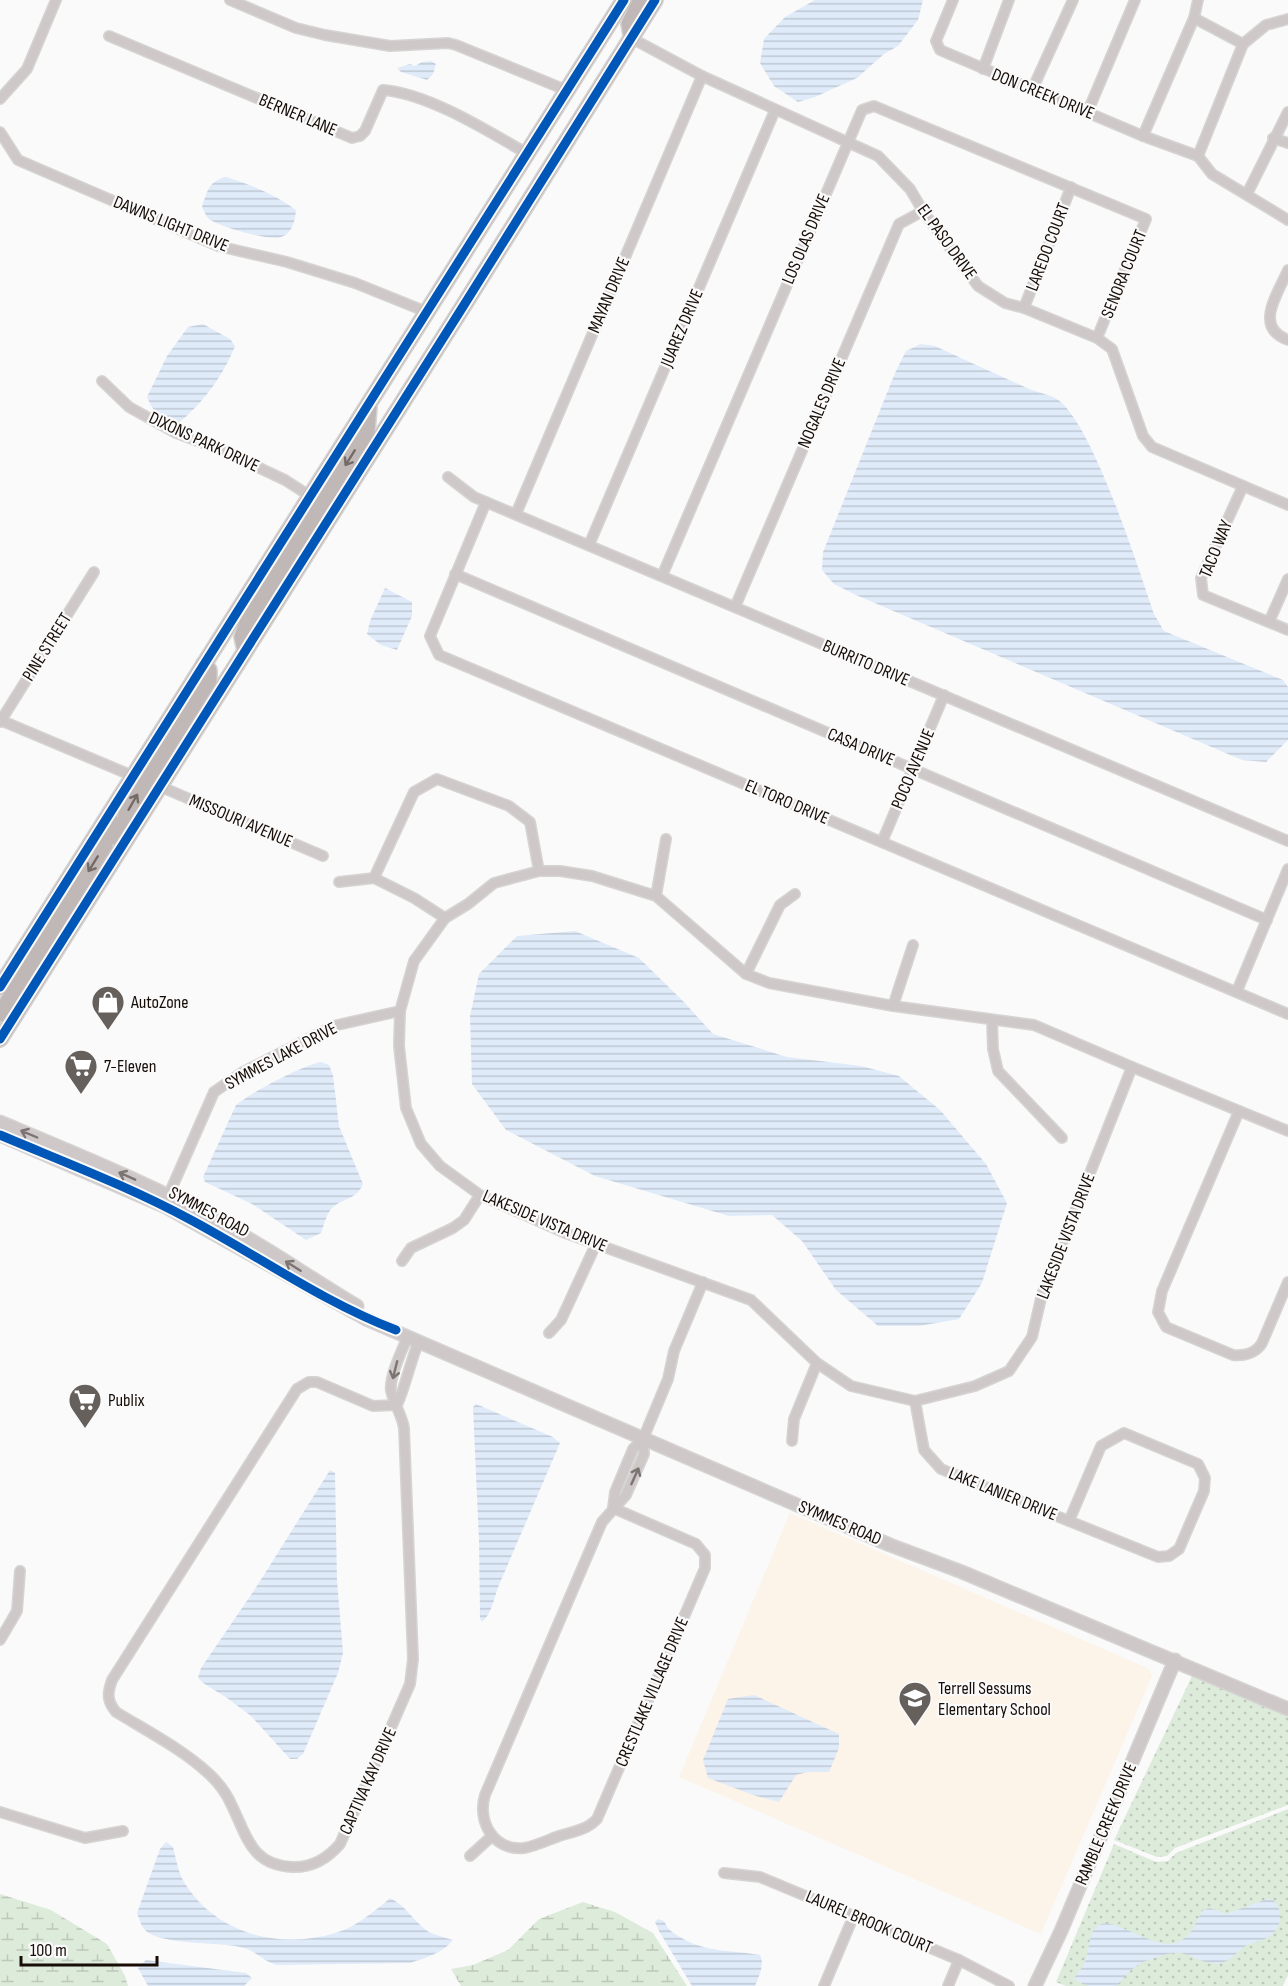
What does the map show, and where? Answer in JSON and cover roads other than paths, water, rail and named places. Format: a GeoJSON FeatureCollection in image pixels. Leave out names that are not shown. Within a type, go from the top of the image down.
{"type":"FeatureCollection","features":[{"type":"Feature","properties":{"kind":"main road"},"geometry":{"type":"LineString","coordinates":[[0,987],[624,0]]}},
{"type":"Feature","properties":{"kind":"main road"},"geometry":{"type":"LineString","coordinates":[[631,38],[630,24],[641,0]]}},
{"type":"Feature","properties":{"kind":"main road"},"geometry":{"type":"LineString","coordinates":[[0,1038],[655,0]]}},
{"type":"Feature","properties":{"kind":"main road"},"geometry":{"type":"LineString","coordinates":[[245,650],[242,637],[248,622],[367,432],[369,404]]}},
{"type":"Feature","properties":{"kind":"main road"},"geometry":{"type":"LineString","coordinates":[[114,857],[128,809],[208,680],[209,670],[204,664]]}},
{"type":"Feature","properties":{"kind":"main road"},"geometry":{"type":"LineString","coordinates":[[0,1014],[105,844],[114,809]]}},
{"type":"Feature","properties":{"kind":"street"},"geometry":{"type":"LineString","coordinates":[[0,99],[27,69],[56,0]]}},
{"type":"Feature","properties":{"kind":"street"},"geometry":{"type":"LineString","coordinates":[[230,0],[296,28],[325,35],[390,46],[448,43],[456,45],[566,90]]}},
{"type":"Feature","properties":{"kind":"street","name":"DON CREEK DRIVE"},"geometry":{"type":"LineString","coordinates":[[953,0],[936,40],[940,50],[1143,136],[1198,156]]}},
{"type":"Feature","properties":{"kind":"street"},"geometry":{"type":"LineString","coordinates":[[984,69],[1009,0]]}},
{"type":"Feature","properties":{"kind":"street"},"geometry":{"type":"LineString","coordinates":[[1032,90],[1072,0]]}},
{"type":"Feature","properties":{"kind":"street"},"geometry":{"type":"LineString","coordinates":[[1088,111],[1135,0]]}},
{"type":"Feature","properties":{"kind":"street"},"geometry":{"type":"LineString","coordinates":[[1143,136],[1194,18],[1198,0]]}},
{"type":"Feature","properties":{"kind":"street"},"geometry":{"type":"LineString","coordinates":[[1194,18],[1243,44]]}},
{"type":"Feature","properties":{"kind":"street"},"geometry":{"type":"LineString","coordinates":[[1288,18],[1266,25],[1243,44],[1198,156],[1212,174],[1288,220]]}},
{"type":"Feature","properties":{"kind":"street","name":"BERNER LANE"},"geometry":{"type":"LineString","coordinates":[[109,36],[352,138],[360,136],[365,131],[383,90],[399,91],[463,117],[526,153]]}},
{"type":"Feature","properties":{"kind":"street","name":"EL PASO DRIVE"},"geometry":{"type":"LineString","coordinates":[[631,38],[702,76],[878,156],[910,189],[923,211],[978,286],[1005,303],[1024,308],[1097,338],[1112,349],[1143,436],[1152,447],[1288,505]]}},
{"type":"Feature","properties":{"kind":"street","name":"MAYAN DRIVE"},"geometry":{"type":"LineString","coordinates":[[516,514],[702,76]]}},
{"type":"Feature","properties":{"kind":"street","name":"LOS OLAS DRIVE"},"geometry":{"type":"LineString","coordinates":[[662,576],[861,110],[874,106],[1071,187]]}},
{"type":"Feature","properties":{"kind":"street","name":"JUAREZ DRIVE"},"geometry":{"type":"LineString","coordinates":[[589,545],[775,110]]}},
{"type":"Feature","properties":{"kind":"street"},"geometry":{"type":"LineString","coordinates":[[1247,194],[1288,112]]}},
{"type":"Feature","properties":{"kind":"street","name":"DAWNS LIGHT DRIVE"},"geometry":{"type":"LineString","coordinates":[[0,132],[18,160],[218,246],[287,262],[344,279],[427,312]]}},
{"type":"Feature","properties":{"kind":"street"},"geometry":{"type":"LineString","coordinates":[[1274,138],[1288,144]]}},
{"type":"Feature","properties":{"kind":"street","name":"LAREDO COURT"},"geometry":{"type":"LineString","coordinates":[[1024,308],[1071,187]]}},
{"type":"Feature","properties":{"kind":"street","name":"SENORA COURT"},"geometry":{"type":"LineString","coordinates":[[1071,187],[1146,219],[1097,338]]}},
{"type":"Feature","properties":{"kind":"street","name":"NOGALES DRIVE"},"geometry":{"type":"LineString","coordinates":[[735,607],[899,224],[923,211]]}},
{"type":"Feature","properties":{"kind":"street"},"geometry":{"type":"LineString","coordinates":[[1288,270],[1269,316],[1270,328],[1278,336],[1288,340]]}},
{"type":"Feature","properties":{"kind":"street","name":"DIXONS PARK DRIVE"},"geometry":{"type":"LineString","coordinates":[[102,381],[129,407],[176,433],[232,455],[285,480],[310,496]]}},
{"type":"Feature","properties":{"kind":"street","name":"BURRITO DRIVE"},"geometry":{"type":"LineString","coordinates":[[448,477],[474,497],[1288,842]]}},
{"type":"Feature","properties":{"kind":"street","name":"TACO WAY"},"geometry":{"type":"LineString","coordinates":[[1243,486],[1201,578],[1203,595],[1288,630]]}},
{"type":"Feature","properties":{"kind":"street","name":"EL TORO DRIVE"},"geometry":{"type":"LineString","coordinates":[[486,502],[430,636],[440,655],[1288,1014]]}},
{"type":"Feature","properties":{"kind":"street","name":"PINE STREET"},"geometry":{"type":"LineString","coordinates":[[0,721],[94,572]]}},
{"type":"Feature","properties":{"kind":"street","name":"CASA DRIVE"},"geometry":{"type":"LineString","coordinates":[[455,574],[1267,920]]}},
{"type":"Feature","properties":{"kind":"street"},"geometry":{"type":"LineString","coordinates":[[1269,622],[1288,579]]}},
{"type":"Feature","properties":{"kind":"street","name":"POCO AVENUE"},"geometry":{"type":"LineString","coordinates":[[882,842],[944,695]]}},
{"type":"Feature","properties":{"kind":"street"},"geometry":{"type":"LineString","coordinates":[[0,721],[133,776]]}},
{"type":"Feature","properties":{"kind":"street"},"geometry":{"type":"LineString","coordinates":[[374,878],[414,792],[437,779],[509,806],[530,822],[539,871]]}},
{"type":"Feature","properties":{"kind":"street","name":"MISSOURI AVENUE"},"geometry":{"type":"LineString","coordinates":[[159,786],[323,856]]}},
{"type":"Feature","properties":{"kind":"street"},"geometry":{"type":"LineString","coordinates":[[656,896],[666,839]]}},
{"type":"Feature","properties":{"kind":"street"},"geometry":{"type":"LineString","coordinates":[[1237,991],[1288,869]]}},
{"type":"Feature","properties":{"kind":"street","name":"LAKESIDE VISTA DRIVE"},"geometry":{"type":"LineString","coordinates":[[1132,1067],[1042,1294],[1032,1337],[1009,1371],[975,1386],[915,1401],[851,1386],[817,1363],[751,1300],[563,1232],[480,1195],[440,1166],[421,1144],[406,1108],[399,1046],[400,1011],[414,961],[444,918],[468,904],[494,883],[539,871],[560,871],[591,876],[656,896],[746,974],[770,984],[893,1006],[1034,1025],[1288,1131]]}},
{"type":"Feature","properties":{"kind":"street"},"geometry":{"type":"LineString","coordinates":[[339,882],[374,878],[414,898],[444,918]]}},
{"type":"Feature","properties":{"kind":"street"},"geometry":{"type":"LineString","coordinates":[[746,974],[780,905],[795,894]]}},
{"type":"Feature","properties":{"kind":"street"},"geometry":{"type":"LineString","coordinates":[[893,1006],[913,945]]}},
{"type":"Feature","properties":{"kind":"street","name":"SYMMES LAKE DRIVE"},"geometry":{"type":"LineString","coordinates":[[166,1201],[214,1092],[243,1072],[333,1026],[400,1011]]}},
{"type":"Feature","properties":{"kind":"street"},"geometry":{"type":"LineString","coordinates":[[992,1020],[993,1049],[998,1071],[1062,1138]]}},
{"type":"Feature","properties":{"kind":"street"},"geometry":{"type":"LineString","coordinates":[[1239,1111],[1162,1291],[1158,1312],[1166,1327],[1233,1355],[1242,1356],[1259,1349],[1288,1282]]}},
{"type":"Feature","properties":{"kind":"street","name":"SYMMES ROAD"},"geometry":{"type":"LineString","coordinates":[[0,1122],[252,1240],[408,1336],[890,1545],[1175,1660],[1288,1709]]}},
{"type":"Feature","properties":{"kind":"street","name":"SYMMES ROAD"},"geometry":{"type":"LineString","coordinates":[[0,1135],[166,1201]]}},
{"type":"Feature","properties":{"kind":"street"},"geometry":{"type":"LineString","coordinates":[[402,1261],[411,1248],[453,1228],[464,1220],[480,1195]]}},
{"type":"Feature","properties":{"kind":"street"},"geometry":{"type":"LineString","coordinates":[[549,1334],[561,1320],[596,1244]]}},
{"type":"Feature","properties":{"kind":"street"},"geometry":{"type":"LineString","coordinates":[[470,1856],[492,1836],[482,1815],[485,1795],[602,1522],[626,1495],[645,1454],[643,1438],[668,1379],[674,1351],[703,1282]]}},
{"type":"Feature","properties":{"kind":"street"},"geometry":{"type":"LineString","coordinates":[[397,1405],[410,1361],[408,1336]]}},
{"type":"Feature","properties":{"kind":"street"},"geometry":{"type":"LineString","coordinates":[[792,1441],[794,1419],[817,1363]]}},
{"type":"Feature","properties":{"kind":"street","name":"CAPTIVA KAY DRIVE"},"geometry":{"type":"LineString","coordinates":[[309,1382],[317,1382],[373,1406],[397,1405],[404,1428],[413,1659],[410,1684],[340,1844],[332,1853],[312,1865],[287,1866],[267,1860],[248,1844],[232,1806],[223,1790],[209,1774],[194,1761],[116,1712],[109,1703],[108,1692],[112,1680],[297,1389],[309,1382]]}},
{"type":"Feature","properties":{"kind":"street","name":"LAKE LANIER DRIVE"},"geometry":{"type":"LineString","coordinates":[[915,1401],[924,1450],[941,1470],[1158,1557],[1169,1556],[1179,1549],[1204,1491],[1205,1478],[1198,1464],[1124,1433],[1101,1446],[1069,1521]]}},
{"type":"Feature","properties":{"kind":"street","name":"CRESTLAKE VILLAGE DRIVE"},"geometry":{"type":"LineString","coordinates":[[492,1836],[508,1846],[526,1848],[587,1827],[597,1819],[705,1568],[705,1555],[696,1544],[613,1509]]}},
{"type":"Feature","properties":{"kind":"street"},"geometry":{"type":"LineString","coordinates":[[0,1640],[17,1611],[20,1571]]}},
{"type":"Feature","properties":{"kind":"street","name":"RAMBLE CREEK DRIVE"},"geometry":{"type":"LineString","coordinates":[[1035,1986],[1175,1660]]}},
{"type":"Feature","properties":{"kind":"street"},"geometry":{"type":"LineString","coordinates":[[0,1812],[85,1838],[123,1831]]}},
{"type":"Feature","properties":{"kind":"street","name":"LAUREL BROOK COURT"},"geometry":{"type":"LineString","coordinates":[[724,1873],[760,1877],[959,1960],[1009,1986]]}},
{"type":"Feature","properties":{"kind":"street"},"geometry":{"type":"LineString","coordinates":[[824,1986],[855,1916]]}},
{"type":"Feature","properties":{"kind":"street"},"geometry":{"type":"LineString","coordinates":[[948,1986],[959,1960]]}},
{"type":"Feature","properties":{"kind":"water"},"geometry":{"type":"Polygon","coordinates":[[[815,0],[923,0],[918,20],[898,46],[884,54],[857,78],[798,102],[774,86],[760,63],[764,39],[785,17],[815,0]]]}},
{"type":"Feature","properties":{"kind":"water"},"geometry":{"type":"Polygon","coordinates":[[[431,61],[436,64],[433,74],[427,80],[401,72],[397,68],[410,64],[415,66],[431,61]]]}},
{"type":"Feature","properties":{"kind":"water"},"geometry":{"type":"Polygon","coordinates":[[[226,177],[262,190],[296,210],[294,223],[288,233],[275,238],[256,235],[223,226],[209,219],[202,207],[207,192],[212,184],[226,177]]]}},
{"type":"Feature","properties":{"kind":"water"},"geometry":{"type":"Polygon","coordinates":[[[203,324],[230,339],[235,346],[204,398],[178,423],[158,415],[147,397],[167,356],[188,327],[203,324]]]}},
{"type":"Feature","properties":{"kind":"water"},"geometry":{"type":"Polygon","coordinates":[[[921,344],[935,346],[1027,388],[1053,397],[1071,413],[1099,466],[1126,533],[1154,614],[1164,631],[1283,680],[1288,687],[1288,740],[1266,762],[1242,760],[856,595],[834,584],[822,570],[823,552],[895,373],[906,351],[921,344]]]}},
{"type":"Feature","properties":{"kind":"water"},"geometry":{"type":"Polygon","coordinates":[[[385,588],[412,602],[412,616],[397,650],[381,645],[367,634],[370,621],[385,588]]]}},
{"type":"Feature","properties":{"kind":"water"},"geometry":{"type":"Polygon","coordinates":[[[575,931],[639,958],[713,1034],[787,1057],[861,1066],[899,1076],[940,1110],[986,1164],[1007,1203],[982,1283],[959,1319],[919,1326],[878,1326],[836,1290],[802,1241],[772,1215],[729,1216],[595,1176],[506,1130],[472,1084],[470,1016],[479,974],[517,936],[575,931]]]}},
{"type":"Feature","properties":{"kind":"water"},"geometry":{"type":"Polygon","coordinates":[[[321,1062],[329,1065],[333,1075],[339,1126],[363,1184],[357,1193],[331,1209],[321,1233],[306,1240],[252,1204],[205,1182],[203,1177],[236,1105],[277,1080],[321,1062]]]}},
{"type":"Feature","properties":{"kind":"water"},"geometry":{"type":"Polygon","coordinates":[[[476,1404],[553,1437],[560,1443],[490,1610],[482,1622],[480,1618],[473,1407],[476,1404]]]}},
{"type":"Feature","properties":{"kind":"water"},"geometry":{"type":"Polygon","coordinates":[[[330,1470],[335,1473],[337,1580],[343,1653],[338,1673],[303,1754],[297,1759],[290,1759],[251,1716],[198,1678],[201,1668],[255,1589],[330,1470]]]}},
{"type":"Feature","properties":{"kind":"water"},"geometry":{"type":"Polygon","coordinates":[[[754,1695],[839,1734],[839,1748],[829,1772],[808,1772],[796,1775],[779,1802],[708,1778],[703,1760],[728,1699],[754,1695]]]}},
{"type":"Feature","properties":{"kind":"water"},"geometry":{"type":"Polygon","coordinates":[[[166,1842],[173,1847],[182,1878],[198,1900],[214,1915],[233,1927],[253,1934],[275,1939],[319,1937],[353,1926],[390,1898],[400,1904],[426,1930],[453,1940],[439,1952],[410,1963],[277,1965],[244,1948],[163,1939],[145,1930],[137,1913],[160,1849],[166,1842]]]}},
{"type":"Feature","properties":{"kind":"water"},"geometry":{"type":"Polygon","coordinates":[[[1267,1899],[1273,1900],[1279,1909],[1279,1924],[1274,1933],[1247,1945],[1224,1962],[1216,1964],[1175,1953],[1139,1964],[1117,1986],[1088,1986],[1074,1979],[1086,1960],[1092,1932],[1102,1924],[1112,1924],[1147,1939],[1171,1944],[1182,1940],[1189,1934],[1203,1910],[1210,1908],[1226,1914],[1267,1899]]]}},
{"type":"Feature","properties":{"kind":"water"},"geometry":{"type":"Polygon","coordinates":[[[658,1919],[664,1921],[675,1934],[700,1946],[760,1955],[762,1967],[755,1986],[692,1986],[659,1931],[655,1922],[658,1919]]]}},
{"type":"Feature","properties":{"kind":"water"},"geometry":{"type":"Polygon","coordinates":[[[146,1960],[246,1973],[252,1978],[244,1986],[148,1986],[138,1968],[146,1960]]]}},
{"type":"Feature","properties":{"kind":"place","name":"AutoZone"},"geometry":{"type":"Point","coordinates":[108,1031]}},
{"type":"Feature","properties":{"kind":"place","name":"7-Eleven"},"geometry":{"type":"Point","coordinates":[81,1095]}},
{"type":"Feature","properties":{"kind":"place","name":"Publix"},"geometry":{"type":"Point","coordinates":[85,1429]}},
{"type":"Feature","properties":{"kind":"place","name":"Terrell Sessums Elementary School"},"geometry":{"type":"Point","coordinates":[915,1727]}}]}
